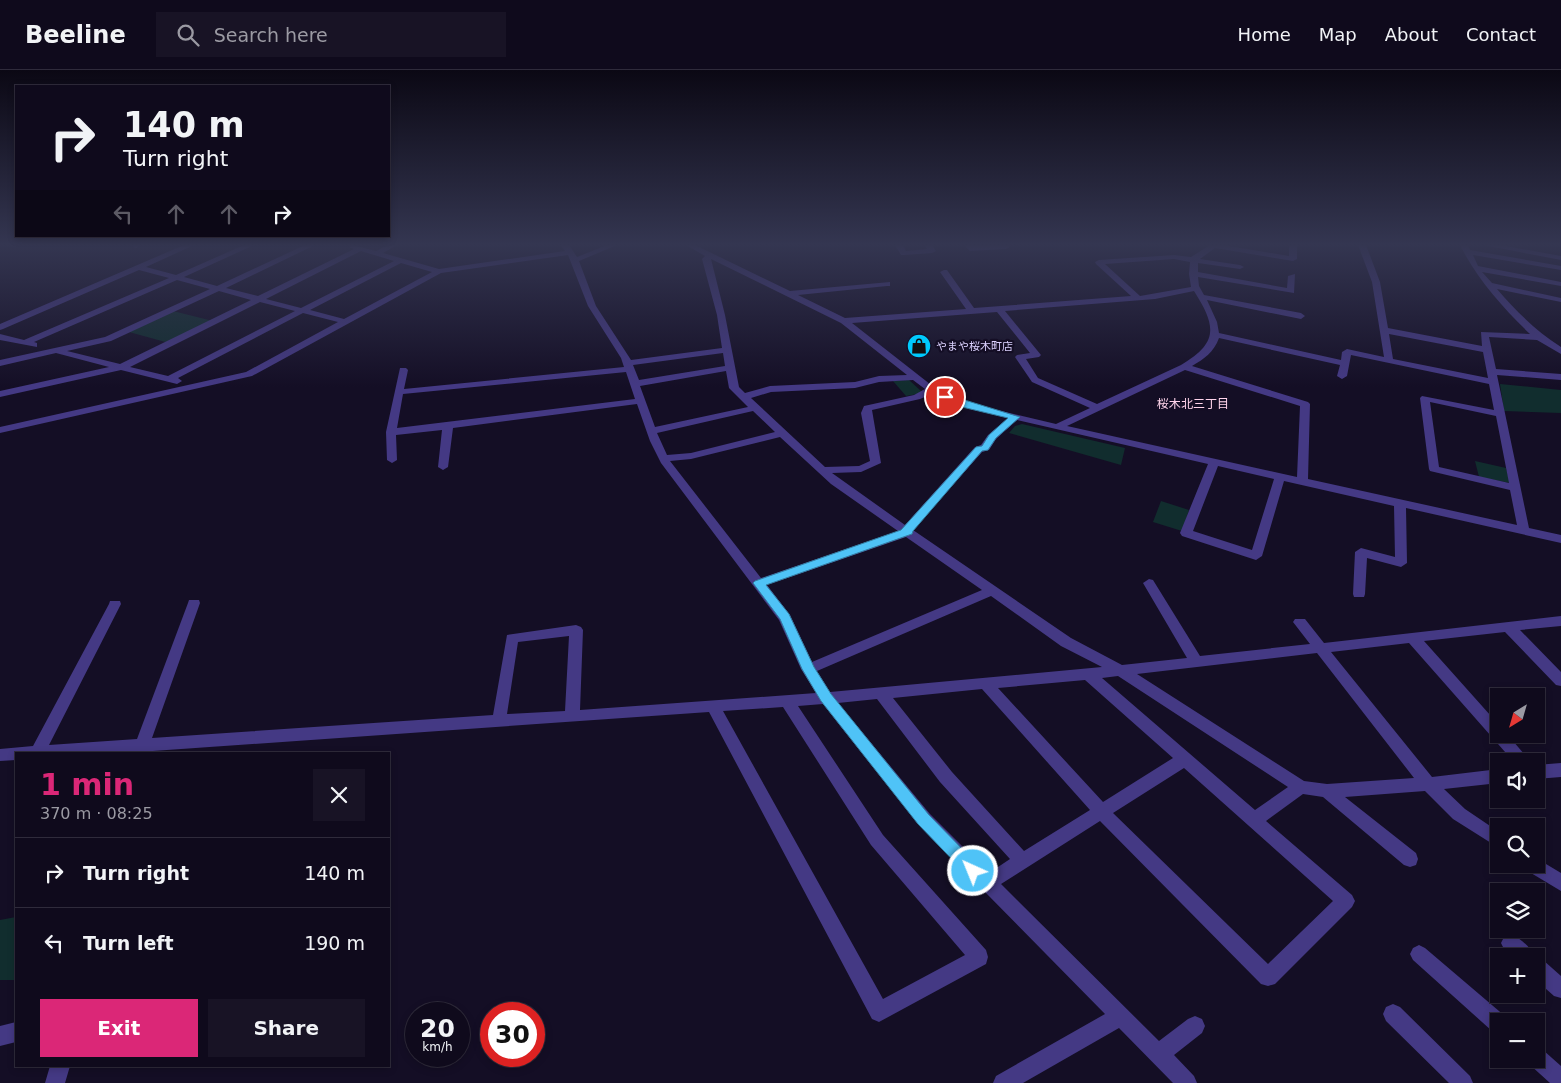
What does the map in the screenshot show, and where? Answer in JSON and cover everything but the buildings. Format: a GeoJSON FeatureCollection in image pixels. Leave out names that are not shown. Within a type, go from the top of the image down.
{"type":"FeatureCollection","features":[{"type":"Feature","properties":{"kind":"street"},"geometry":{"type":"LineString","coordinates":[[0,327],[83,292]]}},
{"type":"Feature","properties":{"kind":"street"},"geometry":{"type":"LineString","coordinates":[[25,343],[143,292]]}},
{"type":"Feature","properties":{"kind":"street"},"geometry":{"type":"LineString","coordinates":[[0,363],[108,339],[206,292]]}},
{"type":"Feature","properties":{"kind":"street"},"geometry":{"type":"LineString","coordinates":[[231,292],[342,321]]}},
{"type":"Feature","properties":{"kind":"street"},"geometry":{"type":"LineString","coordinates":[[0,394],[122,367],[272,292]]}},
{"type":"Feature","properties":{"kind":"street"},"geometry":{"type":"LineString","coordinates":[[169,379],[338,292]]}},
{"type":"Feature","properties":{"kind":"street"},"geometry":{"type":"LineString","coordinates":[[0,430],[248,374],[397,292]]}},
{"type":"Feature","properties":{"kind":"street"},"geometry":{"type":"LineString","coordinates":[[586,292],[592,306],[628,366],[640,401],[664,458],[785,618],[808,669],[826,698],[924,819],[986,884],[1187,1083]]}},
{"type":"Feature","properties":{"kind":"street"},"geometry":{"type":"LineString","coordinates":[[715,292],[721,315],[734,388],[835,482],[1066,642],[1120,670],[1301,787],[1327,791],[1428,784],[1490,777]]}},
{"type":"Feature","properties":{"kind":"street"},"geometry":{"type":"LineString","coordinates":[[784,292],[844,321],[932,390],[965,405],[1561,539]]}},
{"type":"Feature","properties":{"kind":"street"},"geometry":{"type":"LineString","coordinates":[[787,294],[804,292]]}},
{"type":"Feature","properties":{"kind":"street"},"geometry":{"type":"LineString","coordinates":[[959,292],[972,311]]}},
{"type":"Feature","properties":{"kind":"street"},"geometry":{"type":"LineString","coordinates":[[1132,292],[1138,298]]}},
{"type":"Feature","properties":{"kind":"street"},"geometry":{"type":"LineString","coordinates":[[844,321],[1155,297],[1177,292]]}},
{"type":"Feature","properties":{"kind":"street"},"geometry":{"type":"LineString","coordinates":[[1057,427],[1184,368],[1203,356],[1211,346],[1216,335],[1214,322],[1199,292]]}},
{"type":"Feature","properties":{"kind":"street"},"geometry":{"type":"LineString","coordinates":[[1378,292],[1389,361]]}},
{"type":"Feature","properties":{"kind":"street"},"geometry":{"type":"LineString","coordinates":[[1496,292],[1517,317],[1539,337],[1561,351]]}},
{"type":"Feature","properties":{"kind":"street"},"geometry":{"type":"LineString","coordinates":[[1524,292],[1561,300]]}},
{"type":"Feature","properties":{"kind":"street"},"geometry":{"type":"LineString","coordinates":[[1202,297],[1301,316]]}},
{"type":"Feature","properties":{"kind":"street"},"geometry":{"type":"LineString","coordinates":[[999,309],[1036,355],[1020,357],[1035,380],[1098,408]]}},
{"type":"Feature","properties":{"kind":"street"},"geometry":{"type":"LineString","coordinates":[[1384,330],[1488,350]]}},
{"type":"Feature","properties":{"kind":"street"},"geometry":{"type":"LineString","coordinates":[[1524,531],[1484,334],[1539,337]]}},
{"type":"Feature","properties":{"kind":"street"},"geometry":{"type":"LineString","coordinates":[[1216,335],[1344,362]]}},
{"type":"Feature","properties":{"kind":"street"},"geometry":{"type":"LineString","coordinates":[[0,337],[196,386]]}},
{"type":"Feature","properties":{"kind":"street"},"geometry":{"type":"LineString","coordinates":[[398,392],[628,366],[727,350]]}},
{"type":"Feature","properties":{"kind":"street"},"geometry":{"type":"LineString","coordinates":[[1342,376],[1347,352],[1389,361],[1493,377],[1561,377]]}},
{"type":"Feature","properties":{"kind":"street"},"geometry":{"type":"LineString","coordinates":[[634,384],[729,368]]}},
{"type":"Feature","properties":{"kind":"street"},"geometry":{"type":"LineString","coordinates":[[1184,368],[1305,404],[1302,482]]}},
{"type":"Feature","properties":{"kind":"street"},"geometry":{"type":"LineString","coordinates":[[392,460],[391,432],[403,370]]}},
{"type":"Feature","properties":{"kind":"street"},"geometry":{"type":"LineString","coordinates":[[744,397],[770,388],[855,385],[879,379],[917,377]]}},
{"type":"Feature","properties":{"kind":"street"},"geometry":{"type":"LineString","coordinates":[[823,470],[861,469],[876,463],[866,413],[867,408],[917,397],[932,390]]}},
{"type":"Feature","properties":{"kind":"street"},"geometry":{"type":"LineString","coordinates":[[1501,414],[1425,398],[1434,470],[1515,488]]}},
{"type":"Feature","properties":{"kind":"street"},"geometry":{"type":"LineString","coordinates":[[391,432],[640,401]]}},
{"type":"Feature","properties":{"kind":"street"},"geometry":{"type":"LineString","coordinates":[[652,431],[755,408]]}},
{"type":"Feature","properties":{"kind":"street"},"geometry":{"type":"LineString","coordinates":[[759,583],[907,531],[979,449],[985,448],[992,437],[1015,417]]}},
{"type":"Feature","properties":{"kind":"street"},"geometry":{"type":"LineString","coordinates":[[443,467],[448,426]]}},
{"type":"Feature","properties":{"kind":"street"},"geometry":{"type":"LineString","coordinates":[[664,458],[691,456],[783,433]]}},
{"type":"Feature","properties":{"kind":"street"},"geometry":{"type":"LineString","coordinates":[[1214,462],[1186,533],[1256,556],[1280,477]]}},
{"type":"Feature","properties":{"kind":"street"},"geometry":{"type":"LineString","coordinates":[[1359,594],[1361,552],[1401,562],[1400,503]]}},
{"type":"Feature","properties":{"kind":"street"},"geometry":{"type":"LineString","coordinates":[[1149,583],[1196,661]]}},
{"type":"Feature","properties":{"kind":"street"},"geometry":{"type":"LineString","coordinates":[[808,669],[992,591]]}},
{"type":"Feature","properties":{"kind":"street"},"geometry":{"type":"LineString","coordinates":[[142,745],[194,603]]}},
{"type":"Feature","properties":{"kind":"street"},"geometry":{"type":"LineString","coordinates":[[38,752],[115,604]]}},
{"type":"Feature","properties":{"kind":"street"},"geometry":{"type":"LineString","coordinates":[[38,752],[826,698],[984,682],[1088,674],[1561,621]]}},
{"type":"Feature","properties":{"kind":"street"},"geometry":{"type":"LineString","coordinates":[[1300,622],[1428,784],[1458,814],[1490,835]]}},
{"type":"Feature","properties":{"kind":"street"},"geometry":{"type":"LineString","coordinates":[[1508,627],[1561,680]]}},
{"type":"Feature","properties":{"kind":"street"},"geometry":{"type":"LineString","coordinates":[[499,721],[512,638],[576,630],[572,715]]}},
{"type":"Feature","properties":{"kind":"street"},"geometry":{"type":"LineString","coordinates":[[1412,637],[1515,753]]}},
{"type":"Feature","properties":{"kind":"street"},"geometry":{"type":"LineString","coordinates":[[984,682],[1100,810],[1268,977],[1346,901],[1088,674]]}},
{"type":"Feature","properties":{"kind":"street"},"geometry":{"type":"LineString","coordinates":[[880,692],[946,777],[1022,860]]}},
{"type":"Feature","properties":{"kind":"street"},"geometry":{"type":"LineString","coordinates":[[713,706],[879,1012],[979,957],[877,840],[787,701]]}},
{"type":"Feature","properties":{"kind":"street"},"geometry":{"type":"LineString","coordinates":[[0,755],[15,754]]}},
{"type":"Feature","properties":{"kind":"street"},"geometry":{"type":"LineString","coordinates":[[986,884],[1100,810],[1185,759]]}},
{"type":"Feature","properties":{"kind":"street"},"geometry":{"type":"LineString","coordinates":[[1545,771],[1561,770]]}},
{"type":"Feature","properties":{"kind":"street"},"geometry":{"type":"LineString","coordinates":[[1254,820],[1301,787]]}},
{"type":"Feature","properties":{"kind":"street"},"geometry":{"type":"LineString","coordinates":[[1327,791],[1410,859]]}},
{"type":"Feature","properties":{"kind":"street"},"geometry":{"type":"LineString","coordinates":[[1545,873],[1561,883]]}},
{"type":"Feature","properties":{"kind":"street"},"geometry":{"type":"LineString","coordinates":[[1510,943],[1515,948]]}},
{"type":"Feature","properties":{"kind":"street"},"geometry":{"type":"LineString","coordinates":[[1419,954],[1490,1016]]}},
{"type":"Feature","properties":{"kind":"street"},"geometry":{"type":"LineString","coordinates":[[1545,975],[1561,988]]}},
{"type":"Feature","properties":{"kind":"street"},"geometry":{"type":"LineString","coordinates":[[1393,1014],[1463,1083]]}},
{"type":"Feature","properties":{"kind":"street"},"geometry":{"type":"LineString","coordinates":[[1003,1083],[1119,1017]]}},
{"type":"Feature","properties":{"kind":"street"},"geometry":{"type":"LineString","coordinates":[[1158,1055],[1195,1026]]}},
{"type":"Feature","properties":{"kind":"street"},"geometry":{"type":"LineString","coordinates":[[0,1036],[15,1032]]}},
{"type":"Feature","properties":{"kind":"street"},"geometry":{"type":"LineString","coordinates":[[1545,1065],[1561,1079]]}},
{"type":"Feature","properties":{"kind":"street"},"geometry":{"type":"LineString","coordinates":[[55,1083],[60,1067]]}},
{"type":"Feature","properties":{"kind":"green space"},"geometry":{"type":"Polygon","coordinates":[[[173,311],[213,321],[169,343],[129,332],[173,311]]]}},
{"type":"Feature","properties":{"kind":"green space"},"geometry":{"type":"Polygon","coordinates":[[[909,380],[921,391],[918,394],[906,396],[893,381],[909,380]]]}},
{"type":"Feature","properties":{"kind":"green space"},"geometry":{"type":"Polygon","coordinates":[[[1500,384],[1561,390],[1561,413],[1504,411],[1500,384]]]}},
{"type":"Feature","properties":{"kind":"green space"},"geometry":{"type":"Polygon","coordinates":[[[1022,424],[1125,448],[1121,465],[1009,433],[1015,426],[1022,424]]]}},
{"type":"Feature","properties":{"kind":"green space"},"geometry":{"type":"Polygon","coordinates":[[[1475,461],[1506,468],[1510,483],[1479,477],[1475,461]]]}},
{"type":"Feature","properties":{"kind":"green space"},"geometry":{"type":"Polygon","coordinates":[[[1161,501],[1189,510],[1182,531],[1153,522],[1161,501]]]}},
{"type":"Feature","properties":{"kind":"green space"},"geometry":{"type":"Polygon","coordinates":[[[15,917],[15,980],[0,980],[0,920],[15,917]]]}},
{"type":"Feature","properties":{"kind":"place","name":"やまや桜木町店"},"geometry":{"type":"Point","coordinates":[919,346]}},
{"type":"Feature","properties":{"kind":"district","name":"桜木北三丁目"},"geometry":{"type":"Point","coordinates":[1193,404]}},
{"type":"Feature","properties":{"kind":"route"},"geometry":{"type":"LineString","coordinates":[[945,397],[965,405],[1015,417],[992,437],[985,448],[979,449],[906,531],[908,532],[759,583],[785,618],[808,669],[826,698],[924,819],[973,871]]}}]}
